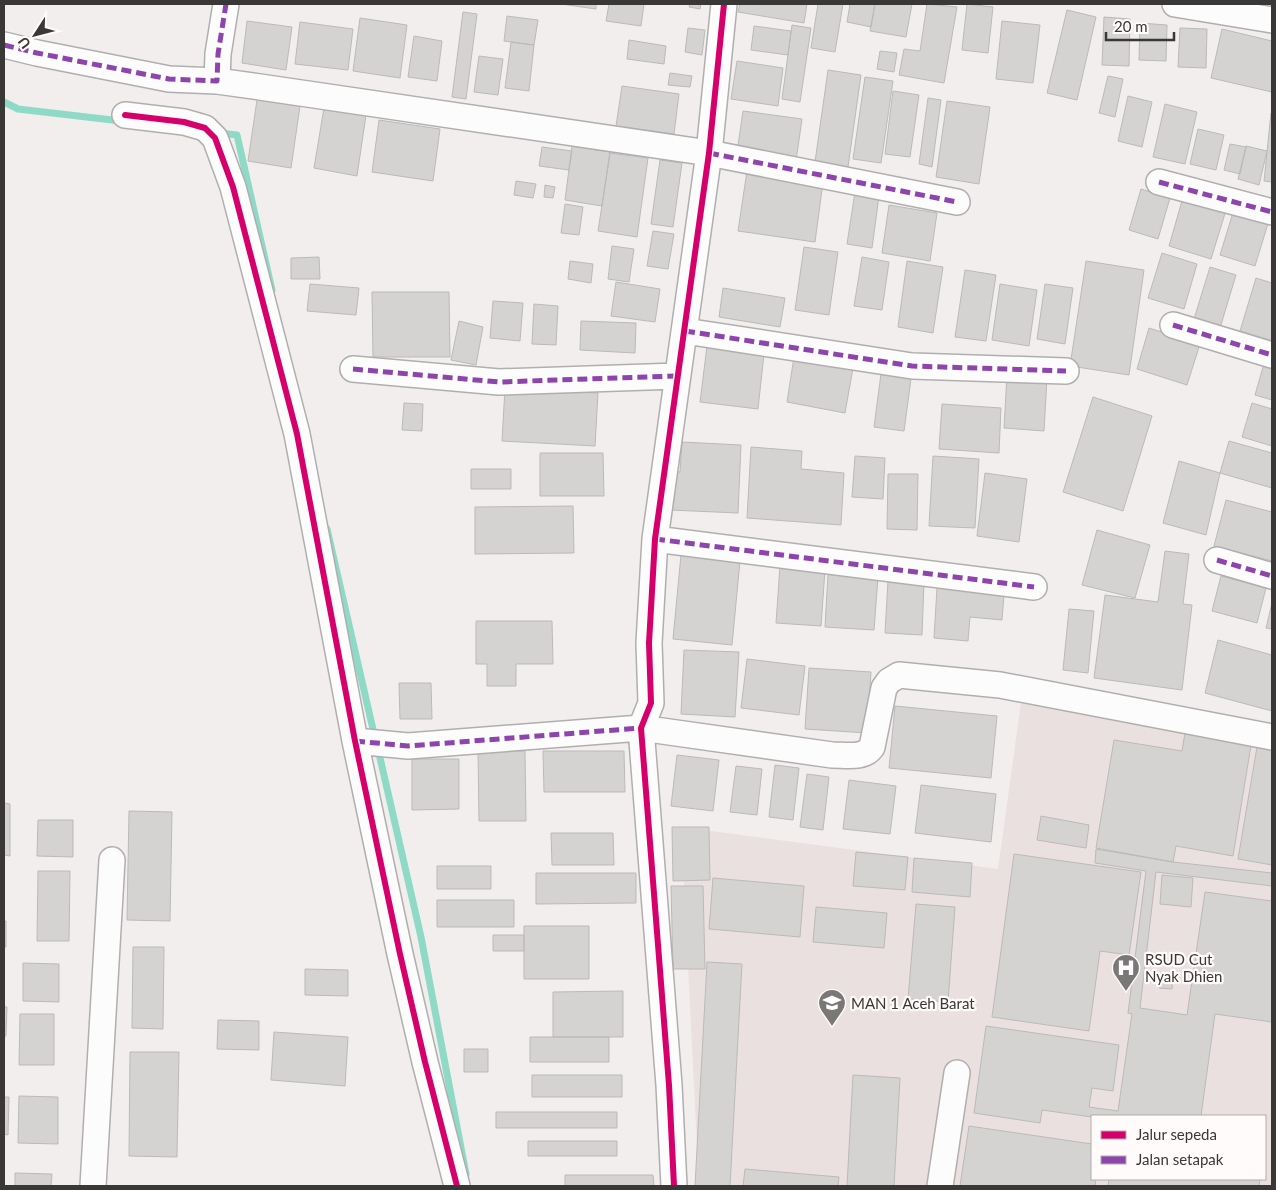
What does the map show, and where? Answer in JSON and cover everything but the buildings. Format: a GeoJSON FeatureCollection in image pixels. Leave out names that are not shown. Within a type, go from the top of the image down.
{"type":"FeatureCollection","features":[{"type":"Feature","properties":{"kind":"street"},"geometry":{"type":"LineString","coordinates":[[217,81],[218,54],[226,4]]}},
{"type":"Feature","properties":{"kind":"street"},"geometry":{"type":"LineString","coordinates":[[674,1186],[669,1085],[641,728],[651,703],[649,643],[656,539],[709,153],[724,4]]}},
{"type":"Feature","properties":{"kind":"street"},"geometry":{"type":"LineString","coordinates":[[1175,4],[1272,20]]}},
{"type":"Feature","properties":{"kind":"street"},"geometry":{"type":"LineString","coordinates":[[4,45],[169,78],[217,81],[709,153],[957,202]]}},
{"type":"Feature","properties":{"kind":"street"},"geometry":{"type":"LineString","coordinates":[[125,114],[184,122],[205,128],[215,138],[233,187],[297,434],[355,740],[402,963],[457,1186]]}},
{"type":"Feature","properties":{"kind":"street"},"geometry":{"type":"LineString","coordinates":[[1159,182],[1272,212]]}},
{"type":"Feature","properties":{"kind":"street"},"geometry":{"type":"LineString","coordinates":[[1173,325],[1272,355]]}},
{"type":"Feature","properties":{"kind":"street"},"geometry":{"type":"LineString","coordinates":[[685,331],[912,366],[1066,371]]}},
{"type":"Feature","properties":{"kind":"street"},"geometry":{"type":"LineString","coordinates":[[352,369],[499,382],[677,376]]}},
{"type":"Feature","properties":{"kind":"street"},"geometry":{"type":"LineString","coordinates":[[656,539],[1034,587]]}},
{"type":"Feature","properties":{"kind":"street"},"geometry":{"type":"LineString","coordinates":[[1217,560],[1272,576]]}},
{"type":"Feature","properties":{"kind":"street"},"geometry":{"type":"LineString","coordinates":[[355,740],[397,745],[641,728],[832,755],[864,755],[872,747],[884,688],[889,681],[899,675],[1000,685],[1272,737]]}},
{"type":"Feature","properties":{"kind":"street"},"geometry":{"type":"LineString","coordinates":[[93,1186],[112,860]]}},
{"type":"Feature","properties":{"kind":"street"},"geometry":{"type":"LineString","coordinates":[[940,1186],[957,1072]]}},
{"type":"Feature","properties":{"kind":"shaded area"},"geometry":{"type":"Polygon","coordinates":[[[1024,681],[1272,732],[1272,1186],[699,1186],[681,827],[998,869],[1024,681]]]}},
{"type":"Feature","properties":{"kind":"waterway"},"geometry":{"type":"LineString","coordinates":[[4,102],[18,109],[121,121]]}},
{"type":"Feature","properties":{"kind":"waterway"},"geometry":{"type":"LineString","coordinates":[[219,133],[237,135],[272,290]]}},
{"type":"Feature","properties":{"kind":"waterway"},"geometry":{"type":"LineString","coordinates":[[327,529],[375,738]]}},
{"type":"Feature","properties":{"kind":"waterway"},"geometry":{"type":"LineString","coordinates":[[378,749],[421,937],[466,1174]]}},
{"type":"Feature","properties":{"kind":"marked path"},"geometry":{"type":"LineString","coordinates":[[4,45],[169,79],[217,81],[218,54],[226,4]]}},
{"type":"Feature","properties":{"kind":"marked path"},"geometry":{"type":"LineString","coordinates":[[709,153],[957,202]]}},
{"type":"Feature","properties":{"kind":"marked path"},"geometry":{"type":"LineString","coordinates":[[1159,182],[1272,212]]}},
{"type":"Feature","properties":{"kind":"marked path"},"geometry":{"type":"LineString","coordinates":[[1173,325],[1272,355]]}},
{"type":"Feature","properties":{"kind":"marked path"},"geometry":{"type":"LineString","coordinates":[[685,331],[912,366],[1066,371]]}},
{"type":"Feature","properties":{"kind":"marked path"},"geometry":{"type":"LineString","coordinates":[[353,369],[499,382],[677,376]]}},
{"type":"Feature","properties":{"kind":"marked path"},"geometry":{"type":"LineString","coordinates":[[655,539],[1034,587]]}},
{"type":"Feature","properties":{"kind":"marked path"},"geometry":{"type":"LineString","coordinates":[[1217,560],[1272,576]]}},
{"type":"Feature","properties":{"kind":"marked path"},"geometry":{"type":"LineString","coordinates":[[355,741],[408,746],[641,728]]}},
{"type":"Feature","properties":{"kind":"cycle path"},"geometry":{"type":"LineString","coordinates":[[674,1186],[669,1085],[641,728],[651,703],[649,643],[655,539],[709,153],[724,4]]}},
{"type":"Feature","properties":{"kind":"cycle path"},"geometry":{"type":"LineString","coordinates":[[125,115],[184,122],[205,128],[215,138],[233,187],[297,434],[355,741],[400,954],[457,1186]]}},
{"type":"Feature","properties":{"kind":"place","name":"RSUD Cut Nyak Dhien"},"geometry":{"type":"Point","coordinates":[1126,992]}},
{"type":"Feature","properties":{"kind":"place","name":"MAN 1 Aceh Barat"},"geometry":{"type":"Point","coordinates":[832,1027]}}]}
